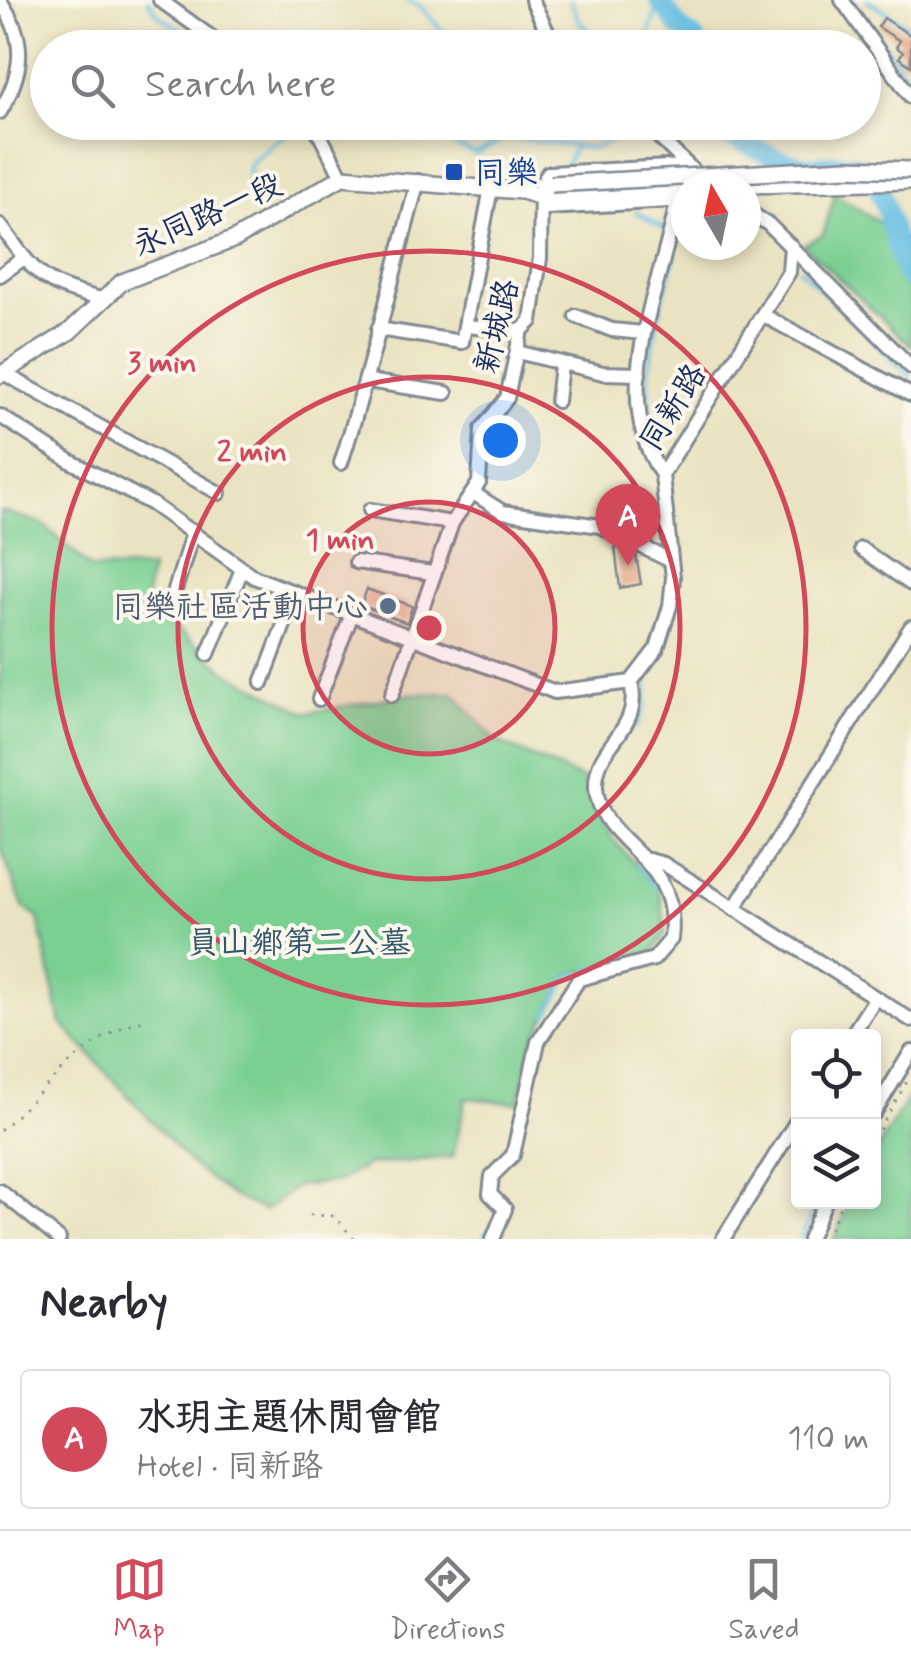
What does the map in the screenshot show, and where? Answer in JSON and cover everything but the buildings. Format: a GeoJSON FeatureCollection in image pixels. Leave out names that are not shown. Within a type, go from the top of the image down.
{"type":"FeatureCollection","features":[{"type":"Feature","properties":{"kind":"main road"},"geometry":{"type":"LineString","coordinates":[[546,191],[847,168],[911,170]]}},
{"type":"Feature","properties":{"kind":"main road"},"geometry":{"type":"LineString","coordinates":[[342,177],[522,191],[671,196]]}},
{"type":"Feature","properties":{"kind":"main road","name":"永同路一段"},"geometry":{"type":"LineString","coordinates":[[2,374],[68,332],[122,282],[235,239],[342,177]]}},
{"type":"Feature","properties":{"kind":"main road"},"geometry":{"type":"LineString","coordinates":[[761,185],[911,180]]}},
{"type":"Feature","properties":{"kind":"street"},"geometry":{"type":"LineString","coordinates":[[160,0],[201,30]]}},
{"type":"Feature","properties":{"kind":"street"},"geometry":{"type":"LineString","coordinates":[[532,0],[546,30]]}},
{"type":"Feature","properties":{"kind":"street"},"geometry":{"type":"LineString","coordinates":[[842,0],[863,30]]}},
{"type":"Feature","properties":{"kind":"street"},"geometry":{"type":"LineString","coordinates":[[0,1],[10,16],[22,54],[18,82],[0,112]]}},
{"type":"Feature","properties":{"kind":"street"},"geometry":{"type":"LineString","coordinates":[[881,55],[911,97]]}},
{"type":"Feature","properties":{"kind":"street"},"geometry":{"type":"LineString","coordinates":[[322,140],[342,177]]}},
{"type":"Feature","properties":{"kind":"street"},"geometry":{"type":"LineString","coordinates":[[661,140],[692,170]]}},
{"type":"Feature","properties":{"kind":"street"},"geometry":{"type":"LineString","coordinates":[[546,191],[548,173],[688,166]]}},
{"type":"Feature","properties":{"kind":"street"},"geometry":{"type":"LineString","coordinates":[[340,463],[418,181]]}},
{"type":"Feature","properties":{"kind":"street"},"geometry":{"type":"LineString","coordinates":[[378,329],[462,342],[491,188]]}},
{"type":"Feature","properties":{"kind":"street","name":"新城路"},"geometry":{"type":"LineString","coordinates":[[392,695],[452,523],[473,493],[484,456],[482,429],[507,398],[521,331],[531,321],[546,191]]}},
{"type":"Feature","properties":{"kind":"street"},"geometry":{"type":"LineString","coordinates":[[761,222],[791,246],[911,367]]}},
{"type":"Feature","properties":{"kind":"street"},"geometry":{"type":"LineString","coordinates":[[0,225],[24,258],[54,286],[101,299]]}},
{"type":"Feature","properties":{"kind":"street"},"geometry":{"type":"LineString","coordinates":[[662,475],[651,458],[638,412],[639,374],[643,333],[671,238]]}},
{"type":"Feature","properties":{"kind":"street","name":"同新路"},"geometry":{"type":"LineString","coordinates":[[631,682],[657,648],[670,606],[671,561],[662,475],[789,272],[791,246]]}},
{"type":"Feature","properties":{"kind":"street"},"geometry":{"type":"LineString","coordinates":[[0,275],[24,258]]}},
{"type":"Feature","properties":{"kind":"street"},"geometry":{"type":"LineString","coordinates":[[763,315],[911,395]]}},
{"type":"Feature","properties":{"kind":"street"},"geometry":{"type":"LineString","coordinates":[[576,316],[612,330],[643,333]]}},
{"type":"Feature","properties":{"kind":"street"},"geometry":{"type":"LineString","coordinates":[[466,326],[521,331]]}},
{"type":"Feature","properties":{"kind":"street"},"geometry":{"type":"LineString","coordinates":[[516,352],[561,365],[639,374]]}},
{"type":"Feature","properties":{"kind":"street"},"geometry":{"type":"LineString","coordinates":[[557,400],[561,365]]}},
{"type":"Feature","properties":{"kind":"street"},"geometry":{"type":"LineString","coordinates":[[2,374],[218,493]]}},
{"type":"Feature","properties":{"kind":"street"},"geometry":{"type":"LineString","coordinates":[[366,380],[446,393]]}},
{"type":"Feature","properties":{"kind":"street"},"geometry":{"type":"LineString","coordinates":[[0,416],[193,531],[242,569],[296,593],[555,692],[631,682],[636,702],[630,721],[608,748],[596,784],[616,833],[649,860],[666,886],[670,939],[654,959],[578,979],[538,1042],[513,1155],[492,1176],[490,1194],[506,1209],[493,1239]]}},
{"type":"Feature","properties":{"kind":"street"},"geometry":{"type":"LineString","coordinates":[[473,493],[503,512],[600,526],[671,561]]}},
{"type":"Feature","properties":{"kind":"street"},"geometry":{"type":"LineString","coordinates":[[370,510],[452,523]]}},
{"type":"Feature","properties":{"kind":"street"},"geometry":{"type":"LineString","coordinates":[[169,610],[193,531]]}},
{"type":"Feature","properties":{"kind":"street"},"geometry":{"type":"LineString","coordinates":[[861,549],[911,584]]}},
{"type":"Feature","properties":{"kind":"street"},"geometry":{"type":"LineString","coordinates":[[356,562],[432,573]]}},
{"type":"Feature","properties":{"kind":"street"},"geometry":{"type":"LineString","coordinates":[[208,654],[242,569]]}},
{"type":"Feature","properties":{"kind":"street"},"geometry":{"type":"LineString","coordinates":[[262,684],[296,593]]}},
{"type":"Feature","properties":{"kind":"street"},"geometry":{"type":"LineString","coordinates":[[319,699],[352,614]]}},
{"type":"Feature","properties":{"kind":"street"},"geometry":{"type":"LineString","coordinates":[[734,908],[911,627]]}},
{"type":"Feature","properties":{"kind":"street"},"geometry":{"type":"LineString","coordinates":[[649,860],[664,864],[911,1020]]}},
{"type":"Feature","properties":{"kind":"street"},"geometry":{"type":"LineString","coordinates":[[855,1029],[875,998]]}},
{"type":"Feature","properties":{"kind":"street"},"geometry":{"type":"LineString","coordinates":[[881,1101],[911,1052]]}},
{"type":"Feature","properties":{"kind":"street"},"geometry":{"type":"LineString","coordinates":[[722,1239],[791,1130]]}},
{"type":"Feature","properties":{"kind":"street"},"geometry":{"type":"LineString","coordinates":[[0,1191],[59,1239]]}},
{"type":"Feature","properties":{"kind":"street"},"geometry":{"type":"LineString","coordinates":[[809,1239],[822,1209]]}},
{"type":"Feature","properties":{"kind":"path"},"geometry":{"type":"LineString","coordinates":[[0,1130],[85,1052],[123,1026],[149,1019]]}},
{"type":"Feature","properties":{"kind":"path"},"geometry":{"type":"LineString","coordinates":[[881,1128],[911,1076]]}},
{"type":"Feature","properties":{"kind":"path"},"geometry":{"type":"LineString","coordinates":[[826,1239],[839,1209]]}},
{"type":"Feature","properties":{"kind":"path"},"geometry":{"type":"LineString","coordinates":[[310,1216],[335,1216],[354,1239]]}},
{"type":"Feature","properties":{"kind":"green space"},"geometry":{"type":"Polygon","coordinates":[[[835,194],[911,242],[911,346],[803,245],[823,235],[835,194]]]}},
{"type":"Feature","properties":{"kind":"green space","name":"員山鄉第二公墓"},"geometry":{"type":"Polygon","coordinates":[[[0,511],[42,523],[92,569],[151,568],[145,602],[227,672],[307,713],[411,694],[453,693],[496,741],[582,779],[612,838],[660,892],[666,933],[652,953],[568,975],[533,1041],[518,1103],[466,1098],[453,1157],[367,1165],[340,1181],[297,1186],[265,1211],[230,1195],[192,1165],[61,1023],[38,918],[23,907],[0,846],[0,511]]]}},
{"type":"Feature","properties":{"kind":"green space"},"geometry":{"type":"Polygon","coordinates":[[[911,1093],[911,1239],[834,1239],[847,1209],[881,1209],[881,1142],[911,1093]]]}},
{"type":"Feature","properties":{"kind":"waterway"},"geometry":{"type":"LineString","coordinates":[[148,0],[158,15],[182,30]]}},
{"type":"Feature","properties":{"kind":"waterway"},"geometry":{"type":"LineString","coordinates":[[407,0],[420,6],[441,30]]}},
{"type":"Feature","properties":{"kind":"waterway"},"geometry":{"type":"LineString","coordinates":[[570,0],[579,21],[588,30]]}},
{"type":"Feature","properties":{"kind":"waterway"},"geometry":{"type":"LineString","coordinates":[[659,0],[682,30]]}},
{"type":"Feature","properties":{"kind":"waterway"},"geometry":{"type":"LineString","coordinates":[[852,0],[874,30]]}},
{"type":"Feature","properties":{"kind":"waterway"},"geometry":{"type":"LineString","coordinates":[[867,0],[911,28]]}},
{"type":"Feature","properties":{"kind":"waterway"},"geometry":{"type":"LineString","coordinates":[[650,30],[660,1]]}},
{"type":"Feature","properties":{"kind":"waterway"},"geometry":{"type":"LineString","coordinates":[[881,40],[911,82]]}},
{"type":"Feature","properties":{"kind":"waterway"},"geometry":{"type":"LineString","coordinates":[[248,189],[250,163],[278,140]]}},
{"type":"Feature","properties":{"kind":"waterway"},"geometry":{"type":"LineString","coordinates":[[453,140],[452,144],[476,154],[502,140]]}},
{"type":"Feature","properties":{"kind":"waterway"},"geometry":{"type":"LineString","coordinates":[[530,140],[575,146],[565,167]]}},
{"type":"Feature","properties":{"kind":"waterway"},"geometry":{"type":"LineString","coordinates":[[575,146],[594,148],[614,140]]}},
{"type":"Feature","properties":{"kind":"waterway"},"geometry":{"type":"LineString","coordinates":[[737,140],[790,162],[809,166],[850,165],[869,174],[882,197],[911,281]]}},
{"type":"Feature","properties":{"kind":"waterway"},"geometry":{"type":"LineString","coordinates":[[636,212],[666,230]]}},
{"type":"Feature","properties":{"kind":"waterway"},"geometry":{"type":"LineString","coordinates":[[656,450],[648,400],[651,352],[674,260]]}},
{"type":"Feature","properties":{"kind":"waterway"},"geometry":{"type":"LineString","coordinates":[[800,269],[911,377]]}},
{"type":"Feature","properties":{"kind":"waterway"},"geometry":{"type":"LineString","coordinates":[[661,658],[677,602],[677,544]]}},
{"type":"Feature","properties":{"kind":"waterway"},"geometry":{"type":"LineString","coordinates":[[636,728],[646,703],[647,683]]}},
{"type":"Feature","properties":{"kind":"waterway"},"geometry":{"type":"LineString","coordinates":[[637,865],[657,888]]}},
{"type":"Feature","properties":{"kind":"waterway"},"geometry":{"type":"LineString","coordinates":[[588,970],[612,964]]}},
{"type":"Feature","properties":{"kind":"waterway"},"geometry":{"type":"LineString","coordinates":[[547,1016],[568,977],[579,973]]}},
{"type":"Feature","properties":{"kind":"waterway"},"geometry":{"type":"LineString","coordinates":[[881,1085],[911,1038]]}},
{"type":"Feature","properties":{"kind":"waterway"},"geometry":{"type":"LineString","coordinates":[[801,1239],[814,1209]]}},
{"type":"Feature","properties":{"kind":"waterway"},"geometry":{"type":"LineString","coordinates":[[482,1239],[492,1226]]}},
{"type":"Feature","properties":{"kind":"place","name":"同樂"},"geometry":{"type":"Point","coordinates":[454,172]}},
{"type":"Feature","properties":{"kind":"place","name":"水玥主題休閒會館"},"geometry":{"type":"Point","coordinates":[628,566]}},
{"type":"Feature","properties":{"kind":"place","name":"同樂社區活動中心"},"geometry":{"type":"Point","coordinates":[388,606]}}]}
